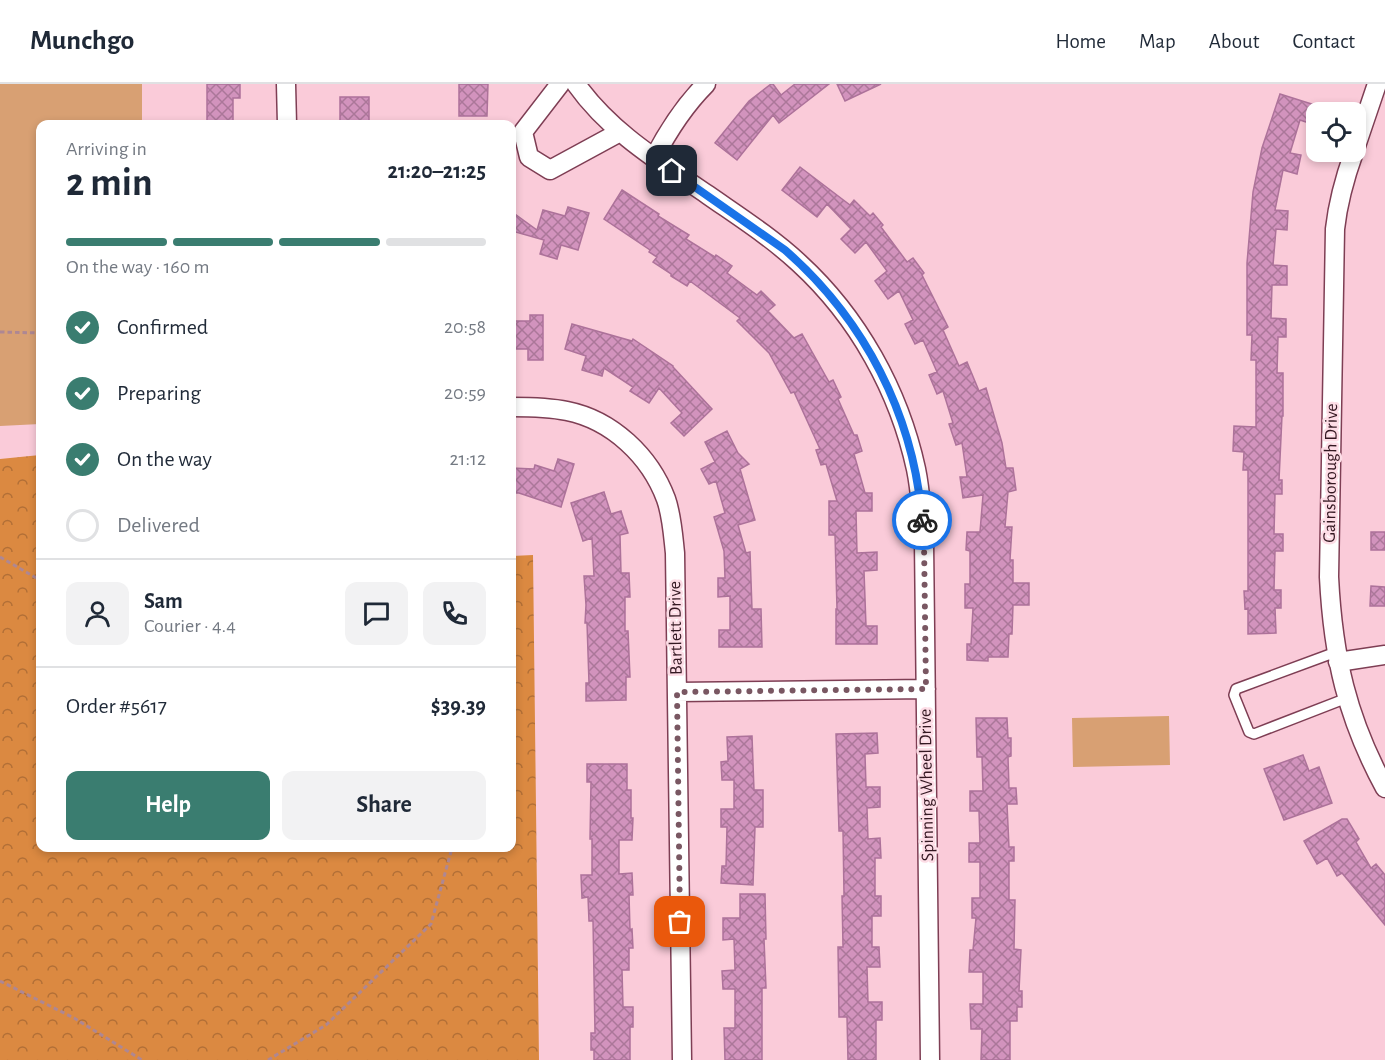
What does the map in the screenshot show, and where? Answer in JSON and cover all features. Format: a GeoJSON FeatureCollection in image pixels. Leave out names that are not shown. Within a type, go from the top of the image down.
{"type":"FeatureCollection","features":[{"type":"Feature","properties":{"kind":"street"},"geometry":{"type":"LineString","coordinates":[[286,84],[287,120]]}},
{"type":"Feature","properties":{"kind":"street"},"geometry":{"type":"LineString","coordinates":[[560,84],[523,132],[529,158],[550,170],[620,132]]}},
{"type":"Feature","properties":{"kind":"street","name":"Spinning Wheel Drive"},"geometry":{"type":"LineString","coordinates":[[576,84],[586,98],[631,142],[747,222],[799,263],[825,290],[864,341],[882,373],[906,433],[920,496],[924,542],[930,1060]]}},
{"type":"Feature","properties":{"kind":"street"},"geometry":{"type":"LineString","coordinates":[[654,158],[681,113],[706,84]]}},
{"type":"Feature","properties":{"kind":"street"},"geometry":{"type":"LineString","coordinates":[[1366,118],[1378,84],[1385,87]]}},
{"type":"Feature","properties":{"kind":"street","name":"Gainsborough Drive"},"geometry":{"type":"LineString","coordinates":[[1351,162],[1337,208],[1335,229],[1329,577],[1331,616],[1337,657],[1347,698],[1360,737],[1385,789]]}},
{"type":"Feature","properties":{"kind":"street","name":"Bartlett Drive"},"geometry":{"type":"LineString","coordinates":[[516,407],[541,407],[568,411],[604,425],[618,434],[649,466],[660,484],[666,501],[675,553],[682,1060]]}},
{"type":"Feature","properties":{"kind":"street"},"geometry":{"type":"LineString","coordinates":[[1337,657],[1385,655]]}},
{"type":"Feature","properties":{"kind":"street"},"geometry":{"type":"LineString","coordinates":[[677,692],[926,689]]}},
{"type":"Feature","properties":{"kind":"lane"},"geometry":{"type":"LineString","coordinates":[[1337,657],[1236,689],[1234,695],[1249,732],[1254,734],[1347,698]]}},
{"type":"Feature","properties":{"kind":"path"},"geometry":{"type":"LineString","coordinates":[[0,332],[36,333]]}},
{"type":"Feature","properties":{"kind":"path"},"geometry":{"type":"LineString","coordinates":[[0,557],[36,578]]}},
{"type":"Feature","properties":{"kind":"path"},"geometry":{"type":"LineString","coordinates":[[268,1060],[326,1025],[431,924],[451,852]]}},
{"type":"Feature","properties":{"kind":"path"},"geometry":{"type":"LineString","coordinates":[[0,981],[74,1018],[142,1060]]}},
{"type":"Feature","properties":{"kind":"shaded area"},"geometry":{"type":"Polygon","coordinates":[[[0,84],[142,84],[142,120],[36,120],[36,424],[0,426],[0,84]]]}},
{"type":"Feature","properties":{"kind":"shaded area"},"geometry":{"type":"Polygon","coordinates":[[[1169,716],[1170,765],[1073,767],[1072,718],[1169,716]]]}},
{"type":"Feature","properties":{"kind":"green space"},"geometry":{"type":"Polygon","coordinates":[[[36,455],[36,852],[516,852],[516,556],[533,555],[539,1060],[0,1060],[0,459],[36,455]]]}},
{"type":"Feature","properties":{"kind":"building"},"geometry":{"type":"Polygon","coordinates":[[[207,84],[240,84],[240,98],[233,98],[233,120],[207,120],[207,84]]]}},
{"type":"Feature","properties":{"kind":"building"},"geometry":{"type":"Polygon","coordinates":[[[459,84],[488,84],[487,116],[459,116],[459,84]]]}},
{"type":"Feature","properties":{"kind":"building"},"geometry":{"type":"Polygon","coordinates":[[[771,84],[781,95],[795,84],[829,84],[779,123],[773,115],[737,160],[715,143],[749,101],[771,84]]]}},
{"type":"Feature","properties":{"kind":"building"},"geometry":{"type":"Polygon","coordinates":[[[837,84],[881,84],[845,101],[837,84]]]}},
{"type":"Feature","properties":{"kind":"building"},"geometry":{"type":"Polygon","coordinates":[[[1280,94],[1306,102],[1306,122],[1300,120],[1290,153],[1301,155],[1297,174],[1283,170],[1275,210],[1288,211],[1287,230],[1276,229],[1273,265],[1287,266],[1287,285],[1272,285],[1271,318],[1286,319],[1286,337],[1278,337],[1277,373],[1283,373],[1279,480],[1282,480],[1282,494],[1275,494],[1274,534],[1283,534],[1283,551],[1275,551],[1274,590],[1281,590],[1281,608],[1275,608],[1276,633],[1248,634],[1248,608],[1245,609],[1244,591],[1248,591],[1248,470],[1243,470],[1244,452],[1233,451],[1234,426],[1256,427],[1256,360],[1251,360],[1252,335],[1247,335],[1247,263],[1253,192],[1262,148],[1280,94]]]}},
{"type":"Feature","properties":{"kind":"building"},"geometry":{"type":"Polygon","coordinates":[[[340,97],[369,97],[369,120],[340,120],[340,97]]]}},
{"type":"Feature","properties":{"kind":"building"},"geometry":{"type":"Polygon","coordinates":[[[800,167],[850,205],[854,200],[870,216],[873,213],[907,262],[913,258],[924,273],[922,275],[948,327],[943,330],[959,366],[967,362],[979,391],[986,388],[1002,443],[1006,468],[1013,468],[1016,490],[1008,492],[1005,527],[1012,527],[1010,560],[1013,560],[1013,583],[1029,583],[1029,605],[1013,605],[1008,657],[988,657],[988,661],[967,660],[967,644],[971,644],[973,608],[965,608],[965,584],[970,584],[970,551],[966,550],[967,532],[980,532],[983,495],[963,498],[960,477],[967,477],[962,443],[956,445],[949,424],[953,423],[943,391],[937,394],[929,375],[937,372],[923,340],[915,344],[905,324],[913,320],[899,291],[888,299],[875,281],[887,271],[866,242],[855,253],[841,239],[851,229],[827,204],[817,217],[782,190],[800,167]]]}},
{"type":"Feature","properties":{"kind":"building"},"geometry":{"type":"Polygon","coordinates":[[[622,190],[689,235],[686,239],[732,266],[727,273],[757,295],[761,291],[775,305],[768,311],[794,338],[802,334],[829,382],[833,380],[841,397],[838,399],[854,435],[857,435],[862,451],[854,454],[865,493],[872,493],[872,511],[856,511],[857,553],[877,552],[877,570],[864,571],[866,626],[877,626],[877,644],[836,644],[835,535],[829,535],[829,501],[837,501],[826,464],[821,465],[816,450],[820,449],[794,392],[791,393],[769,353],[737,321],[740,318],[690,281],[687,286],[671,276],[653,262],[657,257],[649,252],[650,250],[604,219],[622,190]]]}},
{"type":"Feature","properties":{"kind":"building"},"geometry":{"type":"Polygon","coordinates":[[[568,207],[589,213],[578,250],[561,245],[557,259],[540,254],[544,240],[516,232],[516,215],[537,230],[543,210],[565,216],[568,207]]]}},
{"type":"Feature","properties":{"kind":"building"},"geometry":{"type":"Polygon","coordinates":[[[530,315],[543,315],[543,360],[528,360],[528,349],[516,349],[516,321],[530,321],[530,315]]]}},
{"type":"Feature","properties":{"kind":"building"},"geometry":{"type":"Polygon","coordinates":[[[572,324],[632,341],[633,339],[673,366],[712,409],[684,436],[671,423],[682,413],[659,388],[649,403],[630,391],[633,387],[604,368],[602,376],[582,370],[586,356],[565,349],[572,324]]]}},
{"type":"Feature","properties":{"kind":"building"},"geometry":{"type":"Polygon","coordinates":[[[727,431],[738,453],[749,464],[740,469],[755,520],[738,525],[746,553],[750,552],[752,609],[761,609],[762,647],[719,647],[719,630],[730,630],[730,596],[718,597],[718,578],[725,578],[724,551],[714,517],[725,513],[716,481],[709,484],[701,469],[715,462],[705,442],[727,431]]]}},
{"type":"Feature","properties":{"kind":"building"},"geometry":{"type":"Polygon","coordinates":[[[558,459],[574,464],[561,507],[516,493],[516,468],[534,469],[535,465],[554,471],[558,459]]]}},
{"type":"Feature","properties":{"kind":"building"},"geometry":{"type":"Polygon","coordinates":[[[604,492],[611,514],[621,511],[628,533],[620,535],[621,573],[629,573],[630,597],[625,597],[625,631],[628,631],[630,677],[626,677],[626,700],[586,701],[586,683],[589,683],[584,576],[594,576],[592,538],[583,541],[571,503],[604,492]]]}},
{"type":"Feature","properties":{"kind":"building"},"geometry":{"type":"Polygon","coordinates":[[[1371,532],[1385,532],[1385,550],[1371,550],[1371,532]]]}},
{"type":"Feature","properties":{"kind":"building"},"geometry":{"type":"Polygon","coordinates":[[[1371,586],[1385,587],[1385,606],[1370,606],[1371,586]]]}},
{"type":"Feature","properties":{"kind":"building"},"geometry":{"type":"Polygon","coordinates":[[[976,718],[1007,718],[1008,738],[1011,738],[1011,756],[1008,757],[1009,788],[1016,788],[1017,804],[1007,804],[1009,847],[1014,847],[1014,861],[1009,861],[1009,900],[1015,900],[1014,949],[1021,950],[1019,991],[1022,991],[1022,1007],[1017,1007],[1017,1021],[1010,1021],[1010,1060],[981,1060],[982,1029],[971,1029],[970,1004],[983,1004],[983,972],[969,972],[970,950],[973,950],[976,918],[972,918],[972,898],[980,898],[980,862],[969,862],[969,843],[980,843],[979,811],[970,811],[970,791],[983,791],[982,757],[977,757],[976,718]]]}},
{"type":"Feature","properties":{"kind":"building"},"geometry":{"type":"Polygon","coordinates":[[[877,733],[878,753],[865,754],[866,787],[880,787],[880,807],[867,808],[868,839],[880,838],[881,858],[875,858],[875,896],[881,896],[881,916],[872,916],[872,947],[879,947],[880,967],[867,967],[868,1002],[882,1002],[882,1020],[876,1020],[876,1060],[848,1060],[847,1017],[839,1017],[838,947],[843,947],[842,896],[844,896],[843,831],[839,831],[836,734],[877,733]]]}},
{"type":"Feature","properties":{"kind":"building"},"geometry":{"type":"Polygon","coordinates":[[[752,736],[754,790],[763,790],[763,827],[755,827],[753,885],[721,883],[722,866],[726,866],[727,827],[721,827],[721,809],[734,809],[734,780],[722,780],[721,762],[728,761],[727,737],[752,736]]]}},
{"type":"Feature","properties":{"kind":"building"},"geometry":{"type":"Polygon","coordinates":[[[1303,755],[1309,771],[1319,767],[1332,803],[1284,820],[1264,769],[1303,755]]]}},
{"type":"Feature","properties":{"kind":"building"},"geometry":{"type":"Polygon","coordinates":[[[587,764],[627,764],[627,790],[631,790],[632,840],[619,840],[619,874],[632,873],[633,895],[629,895],[633,948],[629,948],[629,970],[622,970],[623,1007],[633,1007],[633,1027],[630,1027],[630,1060],[594,1060],[594,1050],[591,1050],[591,1033],[595,1033],[593,921],[589,921],[588,897],[582,898],[581,875],[592,875],[591,782],[587,782],[587,764]]]}},
{"type":"Feature","properties":{"kind":"building"},"geometry":{"type":"Polygon","coordinates":[[[1342,819],[1347,819],[1359,839],[1356,842],[1371,868],[1376,864],[1385,875],[1385,925],[1342,873],[1337,876],[1327,858],[1317,864],[1304,841],[1342,819]]]}},
{"type":"Feature","properties":{"kind":"building"},"geometry":{"type":"Polygon","coordinates":[[[740,894],[765,894],[766,988],[762,988],[762,1060],[725,1060],[724,1028],[735,1028],[735,989],[723,989],[722,971],[735,970],[734,939],[723,940],[723,918],[740,918],[740,894]]]}},
{"type":"Feature","properties":{"kind":"way so far"},"geometry":{"type":"LineString","coordinates":[[680,922],[677,692],[926,689],[922,520]]}},
{"type":"Feature","properties":{"kind":"route"},"geometry":{"type":"LineString","coordinates":[[672,171],[785,250],[843,311],[864,341],[893,398],[906,433],[915,468],[922,520]]}}]}
